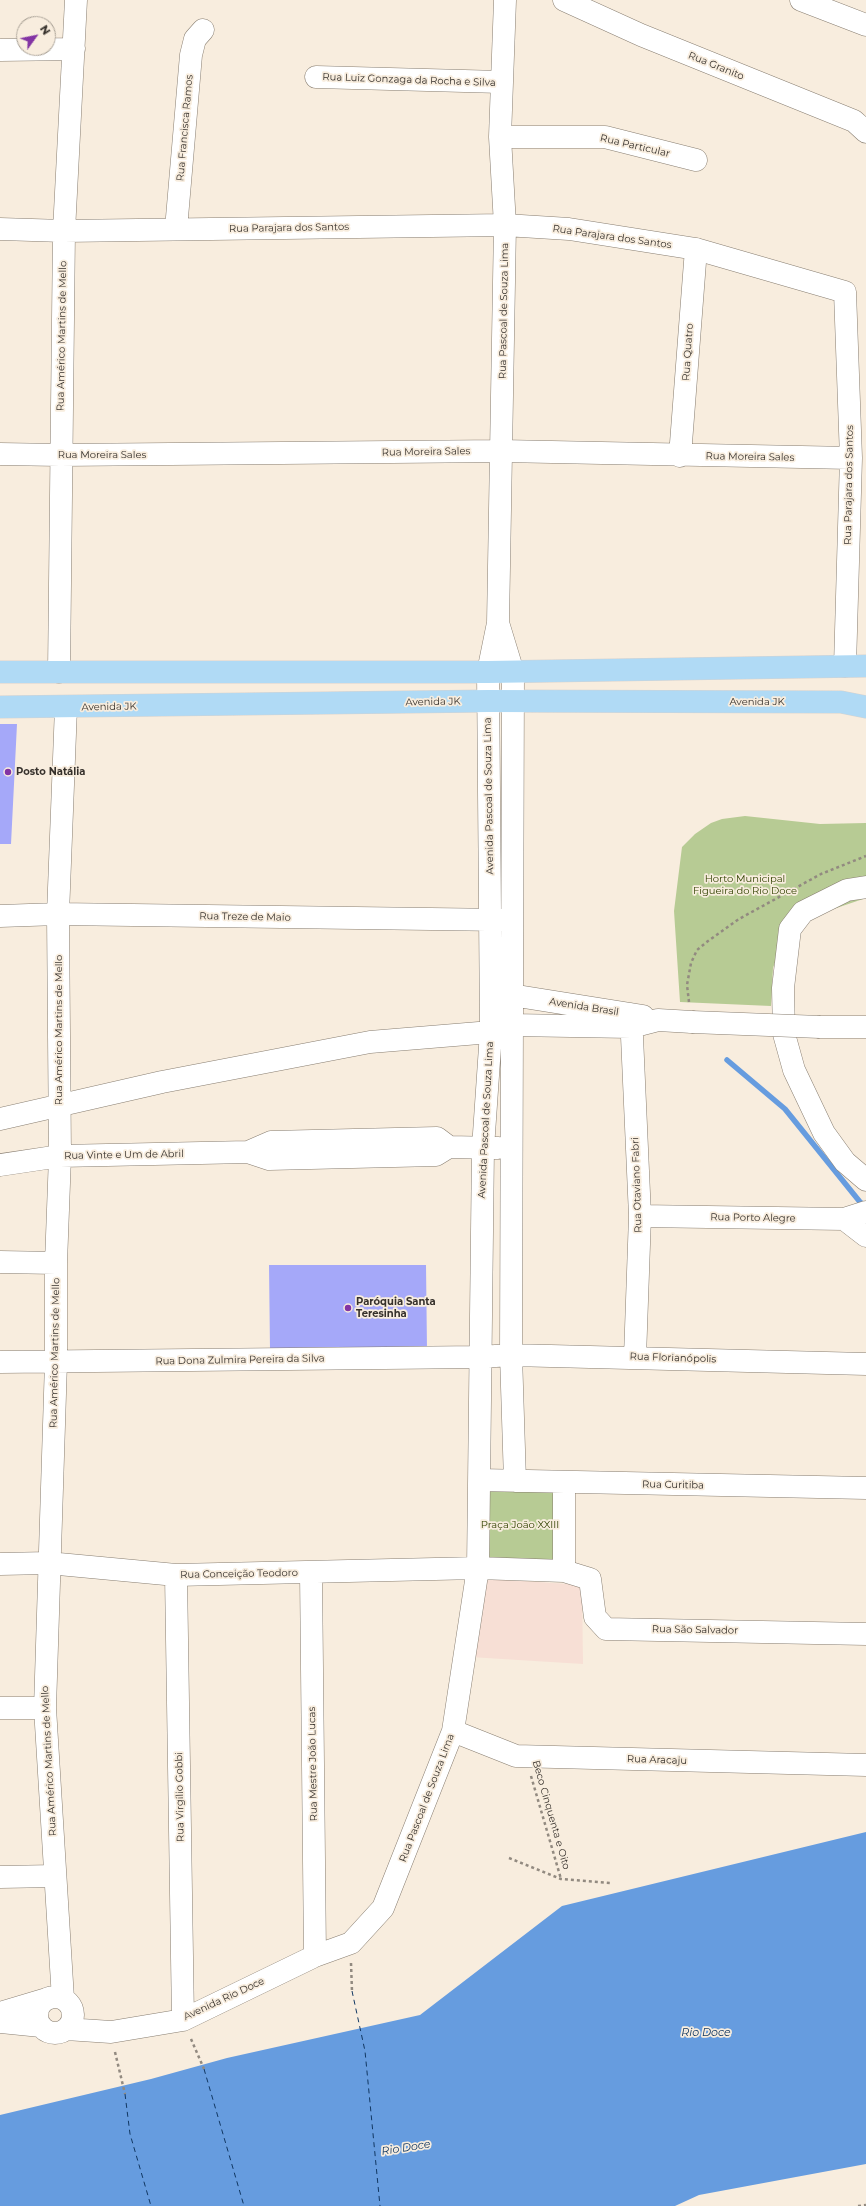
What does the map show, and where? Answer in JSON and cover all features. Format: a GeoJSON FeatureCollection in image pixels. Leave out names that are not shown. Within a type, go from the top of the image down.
{"type":"FeatureCollection","features":[{"type":"Feature","properties":{"kind":"main road"},"geometry":{"type":"LineString","coordinates":[[0,672],[513,672],[866,666]]}},
{"type":"Feature","properties":{"kind":"main road","name":"Avenida JK"},"geometry":{"type":"LineString","coordinates":[[0,707],[512,701],[841,702],[866,707]]}},
{"type":"Feature","properties":{"kind":"street","name":"Rua Américo Martins de Mello"},"geometry":{"type":"LineString","coordinates":[[59,672],[60,455],[64,230],[76,0]]}},
{"type":"Feature","properties":{"kind":"street","name":"Rua Pascoal de Souza Lima"},"geometry":{"type":"LineString","coordinates":[[488,672],[498,623],[505,225],[500,137],[505,0]]}},
{"type":"Feature","properties":{"kind":"street","name":"Rua Granito"},"geometry":{"type":"LineString","coordinates":[[564,0],[641,35],[854,121],[866,132]]}},
{"type":"Feature","properties":{"kind":"street"},"geometry":{"type":"LineString","coordinates":[[801,0],[866,25]]}},
{"type":"Feature","properties":{"kind":"street","name":"Rua Francisca Ramos"},"geometry":{"type":"LineString","coordinates":[[176,229],[191,55],[195,39],[203,30]]}},
{"type":"Feature","properties":{"kind":"street"},"geometry":{"type":"LineString","coordinates":[[0,50],[74,49]]}},
{"type":"Feature","properties":{"kind":"street","name":"Rua Luiz Gonzaga da Rocha e Silva"},"geometry":{"type":"LineString","coordinates":[[316,77],[501,82]]}},
{"type":"Feature","properties":{"kind":"street","name":"Rua Particular"},"geometry":{"type":"LineString","coordinates":[[500,137],[605,137],[696,160]]}},
{"type":"Feature","properties":{"kind":"street","name":"Rua Parajara dos Santos"},"geometry":{"type":"LineString","coordinates":[[0,229],[64,230],[505,225],[569,229],[696,248],[844,292],[851,458],[845,666]]}},
{"type":"Feature","properties":{"kind":"street","name":"Rua Quatro"},"geometry":{"type":"LineString","coordinates":[[680,456],[696,248]]}},
{"type":"Feature","properties":{"kind":"street","name":"Rua Moreira Sales"},"geometry":{"type":"LineString","coordinates":[[0,454],[60,455],[502,451],[680,456],[851,458]]}},
{"type":"Feature","properties":{"kind":"street","name":"Rua Pascoal de Souza Lima"},"geometry":{"type":"LineString","coordinates":[[498,623],[513,672]]}},
{"type":"Feature","properties":{"kind":"street","name":"Avenida Pascoal de Souza Lima"},"geometry":{"type":"LineString","coordinates":[[488,672],[488,701],[501,920],[511,995],[511,1355],[515,1481]]}},
{"type":"Feature","properties":{"kind":"street","name":"Avenida Pascoal de Souza Lima"},"geometry":{"type":"LineString","coordinates":[[478,1568],[483,1148],[490,1032],[501,920],[513,672]]}},
{"type":"Feature","properties":{"kind":"street","name":"Rua Américo Martins de Mello"},"geometry":{"type":"LineString","coordinates":[[56,1998],[55,1876],[45,1708],[48,1563],[56,1362],[56,1263],[60,1156],[58,914],[66,707]]}},
{"type":"Feature","properties":{"kind":"street"},"geometry":{"type":"LineString","coordinates":[[866,887],[847,890],[803,912],[790,929],[783,988],[784,1034],[794,1070],[824,1133],[845,1162],[866,1180]]}},
{"type":"Feature","properties":{"kind":"street","name":"Rua Treze de Maio"},"geometry":{"type":"LineString","coordinates":[[0,916],[58,914],[501,920]]}},
{"type":"Feature","properties":{"kind":"street","name":"Avenida Brasil"},"geometry":{"type":"LineString","coordinates":[[511,995],[631,1020]]}},
{"type":"Feature","properties":{"kind":"street","name":"Rua Otaviano Fabri"},"geometry":{"type":"LineString","coordinates":[[631,1020],[640,1216],[635,1357]]}},
{"type":"Feature","properties":{"kind":"street"},"geometry":{"type":"LineString","coordinates":[[0,1119],[162,1082],[370,1042],[490,1032],[511,1025],[658,1020],[866,1028]]}},
{"type":"Feature","properties":{"kind":"street","name":"Rua Vinte e Um de Abril"},"geometry":{"type":"LineString","coordinates":[[0,1165],[60,1156],[248,1152],[271,1142],[437,1138],[450,1147],[512,1148]]}},
{"type":"Feature","properties":{"kind":"street","name":"Rua Porto Alegre"},"geometry":{"type":"LineString","coordinates":[[640,1216],[844,1219],[866,1212]]}},
{"type":"Feature","properties":{"kind":"street"},"geometry":{"type":"LineString","coordinates":[[844,1219],[866,1236]]}},
{"type":"Feature","properties":{"kind":"street"},"geometry":{"type":"LineString","coordinates":[[0,1262],[56,1263]]}},
{"type":"Feature","properties":{"kind":"street","name":"Rua Florianópolis"},"geometry":{"type":"LineString","coordinates":[[480,1357],[511,1355],[635,1357],[866,1364]]}},
{"type":"Feature","properties":{"kind":"street","name":"Rua Dona Zulmira Pereira da Silva"},"geometry":{"type":"LineString","coordinates":[[0,1362],[480,1357]]}},
{"type":"Feature","properties":{"kind":"street","name":"Rua Curitiba"},"geometry":{"type":"LineString","coordinates":[[480,1480],[564,1483],[866,1488]]}},
{"type":"Feature","properties":{"kind":"street"},"geometry":{"type":"LineString","coordinates":[[478,1568],[564,1571],[564,1483]]}},
{"type":"Feature","properties":{"kind":"street","name":"Rua Conceição Teodoro"},"geometry":{"type":"LineString","coordinates":[[0,1564],[48,1563],[176,1575],[478,1568]]}},
{"type":"Feature","properties":{"kind":"street","name":"Rua Pascoal de Souza Lima"},"geometry":{"type":"LineString","coordinates":[[351,1943],[383,1908],[453,1731],[478,1568]]}},
{"type":"Feature","properties":{"kind":"street","name":"Rua São Salvador"},"geometry":{"type":"LineString","coordinates":[[564,1571],[590,1579],[595,1617],[606,1629],[866,1634]]}},
{"type":"Feature","properties":{"kind":"street","name":"Rua Mestre João Lucas"},"geometry":{"type":"LineString","coordinates":[[311,1573],[315,1956]]}},
{"type":"Feature","properties":{"kind":"street","name":"Rua Virgílio Gobbi"},"geometry":{"type":"LineString","coordinates":[[176,1575],[183,2020]]}},
{"type":"Feature","properties":{"kind":"street"},"geometry":{"type":"LineString","coordinates":[[0,1708],[45,1708]]}},
{"type":"Feature","properties":{"kind":"street","name":"Rua Aracaju"},"geometry":{"type":"LineString","coordinates":[[453,1731],[516,1756],[866,1765]]}},
{"type":"Feature","properties":{"kind":"street"},"geometry":{"type":"LineString","coordinates":[[0,1877],[55,1876]]}},
{"type":"Feature","properties":{"kind":"street","name":"Avenida Rio Doce"},"geometry":{"type":"LineString","coordinates":[[0,2022],[41,2026],[53,2033],[66,2029],[111,2032],[183,2020],[315,1956],[351,1943]]}},
{"type":"Feature","properties":{"kind":"street"},"geometry":{"type":"LineString","coordinates":[[0,2013],[56,1998]]}},
{"type":"Feature","properties":{"kind":"street"},"geometry":{"type":"LineString","coordinates":[[41,2026],[38,2020],[39,2006],[56,1998]]}},
{"type":"Feature","properties":{"kind":"street"},"geometry":{"type":"LineString","coordinates":[[56,1998],[72,2010],[71,2023],[66,2029]]}},
{"type":"Feature","properties":{"kind":"path"},"geometry":{"type":"LineString","coordinates":[[687,985],[691,962],[697,950],[708,941],[739,919],[821,874],[866,856]]}},
{"type":"Feature","properties":{"kind":"path","name":"Beco Cinquenta e Oito"},"geometry":{"type":"LineString","coordinates":[[525,1756],[561,1879]]}},
{"type":"Feature","properties":{"kind":"path","name":"Beco Cinquenta e Oito"},"geometry":{"type":"LineString","coordinates":[[509,1858],[561,1879],[611,1882]]}},
{"type":"Feature","properties":{"kind":"path"},"geometry":{"type":"LineString","coordinates":[[351,1943],[352,1991]]}},
{"type":"Feature","properties":{"kind":"path"},"geometry":{"type":"LineString","coordinates":[[183,2020],[204,2069]]}},
{"type":"Feature","properties":{"kind":"path"},"geometry":{"type":"LineString","coordinates":[[111,2032],[125,2094]]}},
{"type":"Feature","properties":{"kind":"path"},"geometry":{"type":"LineString","coordinates":[[858,2206],[866,2205]]}},
{"type":"Feature","properties":{"kind":"shaded area"},"geometry":{"type":"Polygon","coordinates":[[[480,1578],[582,1585],[583,1664],[470,1657],[480,1578]]]}},
{"type":"Feature","properties":{"kind":"green space","name":"Horto Municipal Figueira do Rio Doce"},"geometry":{"type":"Polygon","coordinates":[[[745,816],[820,824],[866,823],[866,898],[816,915],[783,941],[773,968],[771,1006],[680,1002],[674,911],[682,847],[695,834],[711,823],[722,819],[745,816]]]}},
{"type":"Feature","properties":{"kind":"green space","name":"Praça João XXIII"},"geometry":{"type":"Polygon","coordinates":[[[485,1489],[556,1490],[554,1560],[484,1559],[485,1489]]]}},
{"type":"Feature","properties":{"kind":"water","name":"Rio Doce"},"geometry":{"type":"Polygon","coordinates":[[[866,1832],[866,2164],[699,2195],[675,2206],[0,2206],[0,2115],[151,2079],[227,2058],[420,2015],[562,1906],[866,1832]]]}},
{"type":"Feature","properties":{"kind":"building","name":"Posto Natália"},"geometry":{"type":"Polygon","coordinates":[[[0,724],[17,724],[11,844],[0,844],[0,724]]]}},
{"type":"Feature","properties":{"kind":"building","name":"Paróquia Santa Teresinha"},"geometry":{"type":"Polygon","coordinates":[[[269,1265],[426,1265],[427,1350],[270,1350],[269,1265]]]}},
{"type":"Feature","properties":{"kind":"waterway"},"geometry":{"type":"LineString","coordinates":[[727,1060],[785,1109],[860,1202],[866,1206]]}},
{"type":"Feature","properties":{"kind":"ferry route"},"geometry":{"type":"LineString","coordinates":[[352,1991],[365,2051],[380,2206]]}},
{"type":"Feature","properties":{"kind":"ferry route"},"geometry":{"type":"LineString","coordinates":[[204,2069],[244,2206]]}},
{"type":"Feature","properties":{"kind":"ferry route"},"geometry":{"type":"LineString","coordinates":[[125,2094],[130,2134],[151,2206]]}},
{"type":"Feature","properties":{"kind":"place","name":"Posto Natália"},"geometry":{"type":"Point","coordinates":[8,772]}},
{"type":"Feature","properties":{"kind":"place","name":"Paróquia Santa Teresinha"},"geometry":{"type":"Point","coordinates":[348,1308]}}]}
